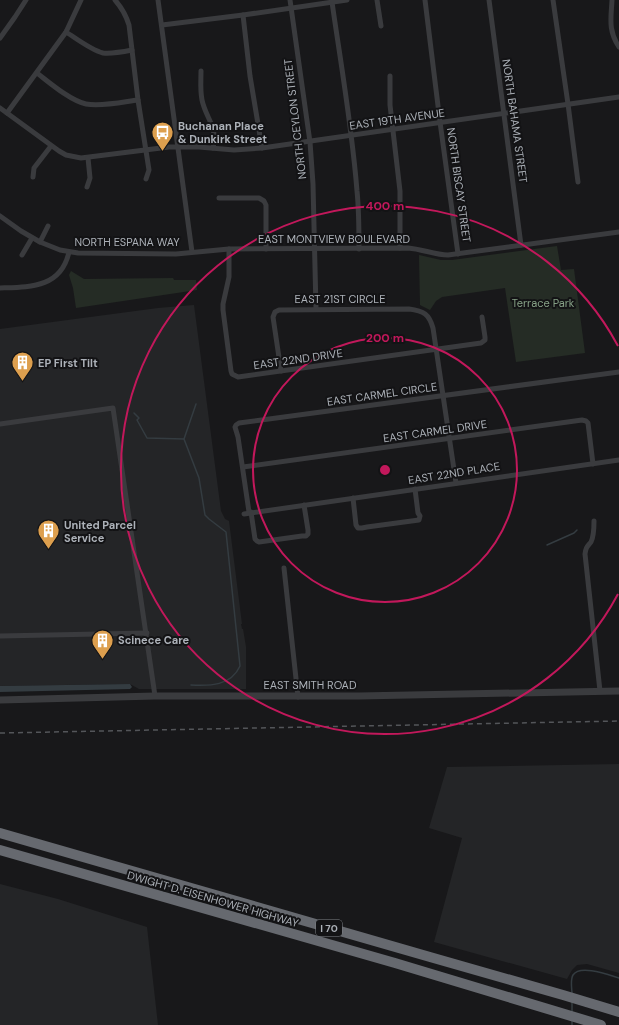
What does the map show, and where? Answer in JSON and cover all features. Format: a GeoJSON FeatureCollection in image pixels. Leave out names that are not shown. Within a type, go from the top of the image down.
{"type":"FeatureCollection","features":[{"type":"Feature","properties":{"kind":"highway","name":"DWIGHT D. EISENHOWER HIGHWAY"},"geometry":{"type":"LineString","coordinates":[[0,833],[580,1000]]}},
{"type":"Feature","properties":{"kind":"highway","name":"DWIGHT D. EISENHOWER HIGHWAY"},"geometry":{"type":"LineString","coordinates":[[0,850],[387,961],[580,1019]]}},
{"type":"Feature","properties":{"kind":"highway"},"geometry":{"type":"LineString","coordinates":[[580,1000],[619,1008]]}},
{"type":"Feature","properties":{"kind":"highway","name":"I 70"},"geometry":{"type":"LineString","coordinates":[[580,1000],[619,1012]]}},
{"type":"Feature","properties":{"kind":"highway"},"geometry":{"type":"LineString","coordinates":[[580,1019],[593,1025]]}},
{"type":"Feature","properties":{"kind":"highway","name":"I 70"},"geometry":{"type":"LineString","coordinates":[[580,1019],[601,1025]]}},
{"type":"Feature","properties":{"kind":"street"},"geometry":{"type":"LineString","coordinates":[[0,38],[26,0]]}},
{"type":"Feature","properties":{"kind":"street"},"geometry":{"type":"LineString","coordinates":[[7,114],[66,32],[81,0]]}},
{"type":"Feature","properties":{"kind":"street"},"geometry":{"type":"LineString","coordinates":[[115,0],[123,9],[129,25],[138,100],[149,170],[146,179]]}},
{"type":"Feature","properties":{"kind":"street"},"geometry":{"type":"LineString","coordinates":[[158,0],[192,252]]}},
{"type":"Feature","properties":{"kind":"street","name":"NORTH CEYLON STREET"},"geometry":{"type":"LineString","coordinates":[[290,0],[310,142],[313,184],[316,309]]}},
{"type":"Feature","properties":{"kind":"street"},"geometry":{"type":"LineString","coordinates":[[162,25],[348,0]]}},
{"type":"Feature","properties":{"kind":"street"},"geometry":{"type":"LineString","coordinates":[[377,0],[381,26]]}},
{"type":"Feature","properties":{"kind":"street","name":"NORTH BISCAY STREET"},"geometry":{"type":"LineString","coordinates":[[425,0],[458,254]]}},
{"type":"Feature","properties":{"kind":"street","name":"NORTH BAHAMA STREET"},"geometry":{"type":"LineString","coordinates":[[489,0],[521,245]]}},
{"type":"Feature","properties":{"kind":"street"},"geometry":{"type":"LineString","coordinates":[[552,0],[578,182]]}},
{"type":"Feature","properties":{"kind":"street"},"geometry":{"type":"LineString","coordinates":[[612,0],[611,32],[619,47]]}},
{"type":"Feature","properties":{"kind":"street"},"geometry":{"type":"LineString","coordinates":[[332,2],[352,136],[358,192],[359,249]]}},
{"type":"Feature","properties":{"kind":"street"},"geometry":{"type":"LineString","coordinates":[[243,15],[250,76],[262,148]]}},
{"type":"Feature","properties":{"kind":"street"},"geometry":{"type":"LineString","coordinates":[[66,32],[100,52],[111,53],[132,50]]}},
{"type":"Feature","properties":{"kind":"street"},"geometry":{"type":"LineString","coordinates":[[201,71],[200,90],[214,133],[213,148]]}},
{"type":"Feature","properties":{"kind":"street"},"geometry":{"type":"LineString","coordinates":[[37,73],[72,98],[82,103],[97,105],[138,100]]}},
{"type":"Feature","properties":{"kind":"street"},"geometry":{"type":"LineString","coordinates":[[390,76],[390,105],[400,192],[400,248]]}},
{"type":"Feature","properties":{"kind":"street","name":"EAST 19TH AVENUE"},"geometry":{"type":"LineString","coordinates":[[0,108],[66,156],[88,158],[169,147],[234,150],[262,148],[619,97]]}},
{"type":"Feature","properties":{"kind":"street"},"geometry":{"type":"LineString","coordinates":[[33,177],[34,168],[51,146]]}},
{"type":"Feature","properties":{"kind":"street"},"geometry":{"type":"LineString","coordinates":[[86,187],[90,178],[88,158]]}},
{"type":"Feature","properties":{"kind":"street"},"geometry":{"type":"LineString","coordinates":[[219,198],[259,198],[264,201],[266,206],[266,249]]}},
{"type":"Feature","properties":{"kind":"street","name":"NORTH ESPANA WAY"},"geometry":{"type":"LineString","coordinates":[[0,216],[32,238],[54,248],[69,252],[85,254],[176,254],[192,252]]}},
{"type":"Feature","properties":{"kind":"street"},"geometry":{"type":"LineString","coordinates":[[40,242],[48,226]]}},
{"type":"Feature","properties":{"kind":"street","name":"EAST MONTVIEW BOULEVARD"},"geometry":{"type":"LineString","coordinates":[[192,252],[228,249],[400,248],[413,249],[440,255],[458,254],[619,232]]}},
{"type":"Feature","properties":{"kind":"street"},"geometry":{"type":"LineString","coordinates":[[22,255],[32,238]]}},
{"type":"Feature","properties":{"kind":"street","name":"EAST 22ND DRIVE"},"geometry":{"type":"LineString","coordinates":[[228,249],[229,277],[223,310],[230,368],[232,374],[238,377],[481,343],[485,337],[482,317]]}},
{"type":"Feature","properties":{"kind":"street"},"geometry":{"type":"LineString","coordinates":[[0,288],[31,286],[47,281],[61,272],[66,264],[69,252]]}},
{"type":"Feature","properties":{"kind":"street","name":"EAST 21ST CIRCLE"},"geometry":{"type":"LineString","coordinates":[[281,371],[273,317],[275,312],[279,310],[409,309],[421,311],[426,314],[431,322],[436,350],[456,483]]}},
{"type":"Feature","properties":{"kind":"street","name":"EAST CARMEL CIRCLE"},"geometry":{"type":"LineString","coordinates":[[304,505],[308,530],[308,534],[306,536],[257,542],[248,513],[238,437],[235,428],[236,425],[239,423],[619,372]]}},
{"type":"Feature","properties":{"kind":"street"},"geometry":{"type":"LineString","coordinates":[[0,424],[113,408],[155,696]]}},
{"type":"Feature","properties":{"kind":"street","name":"EAST CARMEL DRIVE"},"geometry":{"type":"LineString","coordinates":[[242,468],[582,420],[588,423],[593,464]]}},
{"type":"Feature","properties":{"kind":"street","name":"EAST 22ND PLACE"},"geometry":{"type":"LineString","coordinates":[[248,513],[619,460]]}},
{"type":"Feature","properties":{"kind":"street"},"geometry":{"type":"LineString","coordinates":[[353,498],[356,525],[358,528],[419,520],[420,516],[418,512],[415,489]]}},
{"type":"Feature","properties":{"kind":"street"},"geometry":{"type":"LineString","coordinates":[[594,521],[593,536],[586,547],[585,554],[600,691]]}},
{"type":"Feature","properties":{"kind":"street"},"geometry":{"type":"LineString","coordinates":[[284,568],[298,696]]}},
{"type":"Feature","properties":{"kind":"street"},"geometry":{"type":"LineString","coordinates":[[0,636],[147,633]]}},
{"type":"Feature","properties":{"kind":"street","name":"EAST SMITH ROAD"},"geometry":{"type":"LineString","coordinates":[[0,700],[155,696],[358,696],[619,691]]}},
{"type":"Feature","properties":{"kind":"shaded area"},"geometry":{"type":"Polygon","coordinates":[[[194,305],[221,511],[225,519],[229,521],[241,624],[246,647],[246,689],[139,689],[130,684],[0,686],[0,329],[158,308],[194,305]]]}},
{"type":"Feature","properties":{"kind":"shaded area"},"geometry":{"type":"Polygon","coordinates":[[[130,684],[132,687],[130,689],[0,692],[0,686],[130,684]]]}},
{"type":"Feature","properties":{"kind":"shaded area"},"geometry":{"type":"Polygon","coordinates":[[[619,764],[619,973],[587,964],[577,965],[567,979],[434,942],[462,838],[429,828],[447,767],[619,764]]]}},
{"type":"Feature","properties":{"kind":"shaded area"},"geometry":{"type":"Polygon","coordinates":[[[0,884],[58,899],[147,927],[158,1025],[0,1025],[0,884]]]}},
{"type":"Feature","properties":{"kind":"green space","name":"Terrace Park"},"geometry":{"type":"Polygon","coordinates":[[[557,246],[561,270],[574,269],[585,353],[516,362],[505,288],[442,297],[436,301],[430,310],[420,305],[419,255],[441,260],[452,260],[557,246]]]}},
{"type":"Feature","properties":{"kind":"green space"},"geometry":{"type":"Polygon","coordinates":[[[71,271],[84,279],[173,278],[174,280],[196,280],[197,290],[76,308],[73,288],[69,275],[71,271]]]}},
{"type":"Feature","properties":{"kind":"waterway"},"geometry":{"type":"LineString","coordinates":[[184,439],[196,404]]}},
{"type":"Feature","properties":{"kind":"waterway"},"geometry":{"type":"LineString","coordinates":[[134,413],[139,418],[137,420],[147,438],[184,439],[199,478],[205,515],[226,532],[240,666],[236,673],[226,681],[212,685],[191,685]]}},
{"type":"Feature","properties":{"kind":"waterway"},"geometry":{"type":"LineString","coordinates":[[547,545],[574,533],[577,530]]}},
{"type":"Feature","properties":{"kind":"waterway"},"geometry":{"type":"LineString","coordinates":[[572,994],[571,984],[573,975],[582,970],[595,971],[619,978]]}},
{"type":"Feature","properties":{"kind":"waterway"},"geometry":{"type":"LineString","coordinates":[[572,1002],[572,1012]]}},
{"type":"Feature","properties":{"kind":"waterway"},"geometry":{"type":"LineString","coordinates":[[572,1020],[572,1025]]}},
{"type":"Feature","properties":{"kind":"railway"},"geometry":{"type":"LineString","coordinates":[[0,733],[619,721]]}},
{"type":"Feature","properties":{"kind":"place","name":"Buchanan Place & Dunkirk Street"},"geometry":{"type":"Point","coordinates":[162,152]}},
{"type":"Feature","properties":{"kind":"place","name":"EP First Tilt"},"geometry":{"type":"Point","coordinates":[22,382]}},
{"type":"Feature","properties":{"kind":"place","name":"United Parcel Service"},"geometry":{"type":"Point","coordinates":[48,550]}},
{"type":"Feature","properties":{"kind":"place","name":"Scinece Care"},"geometry":{"type":"Point","coordinates":[103,660]}}]}
